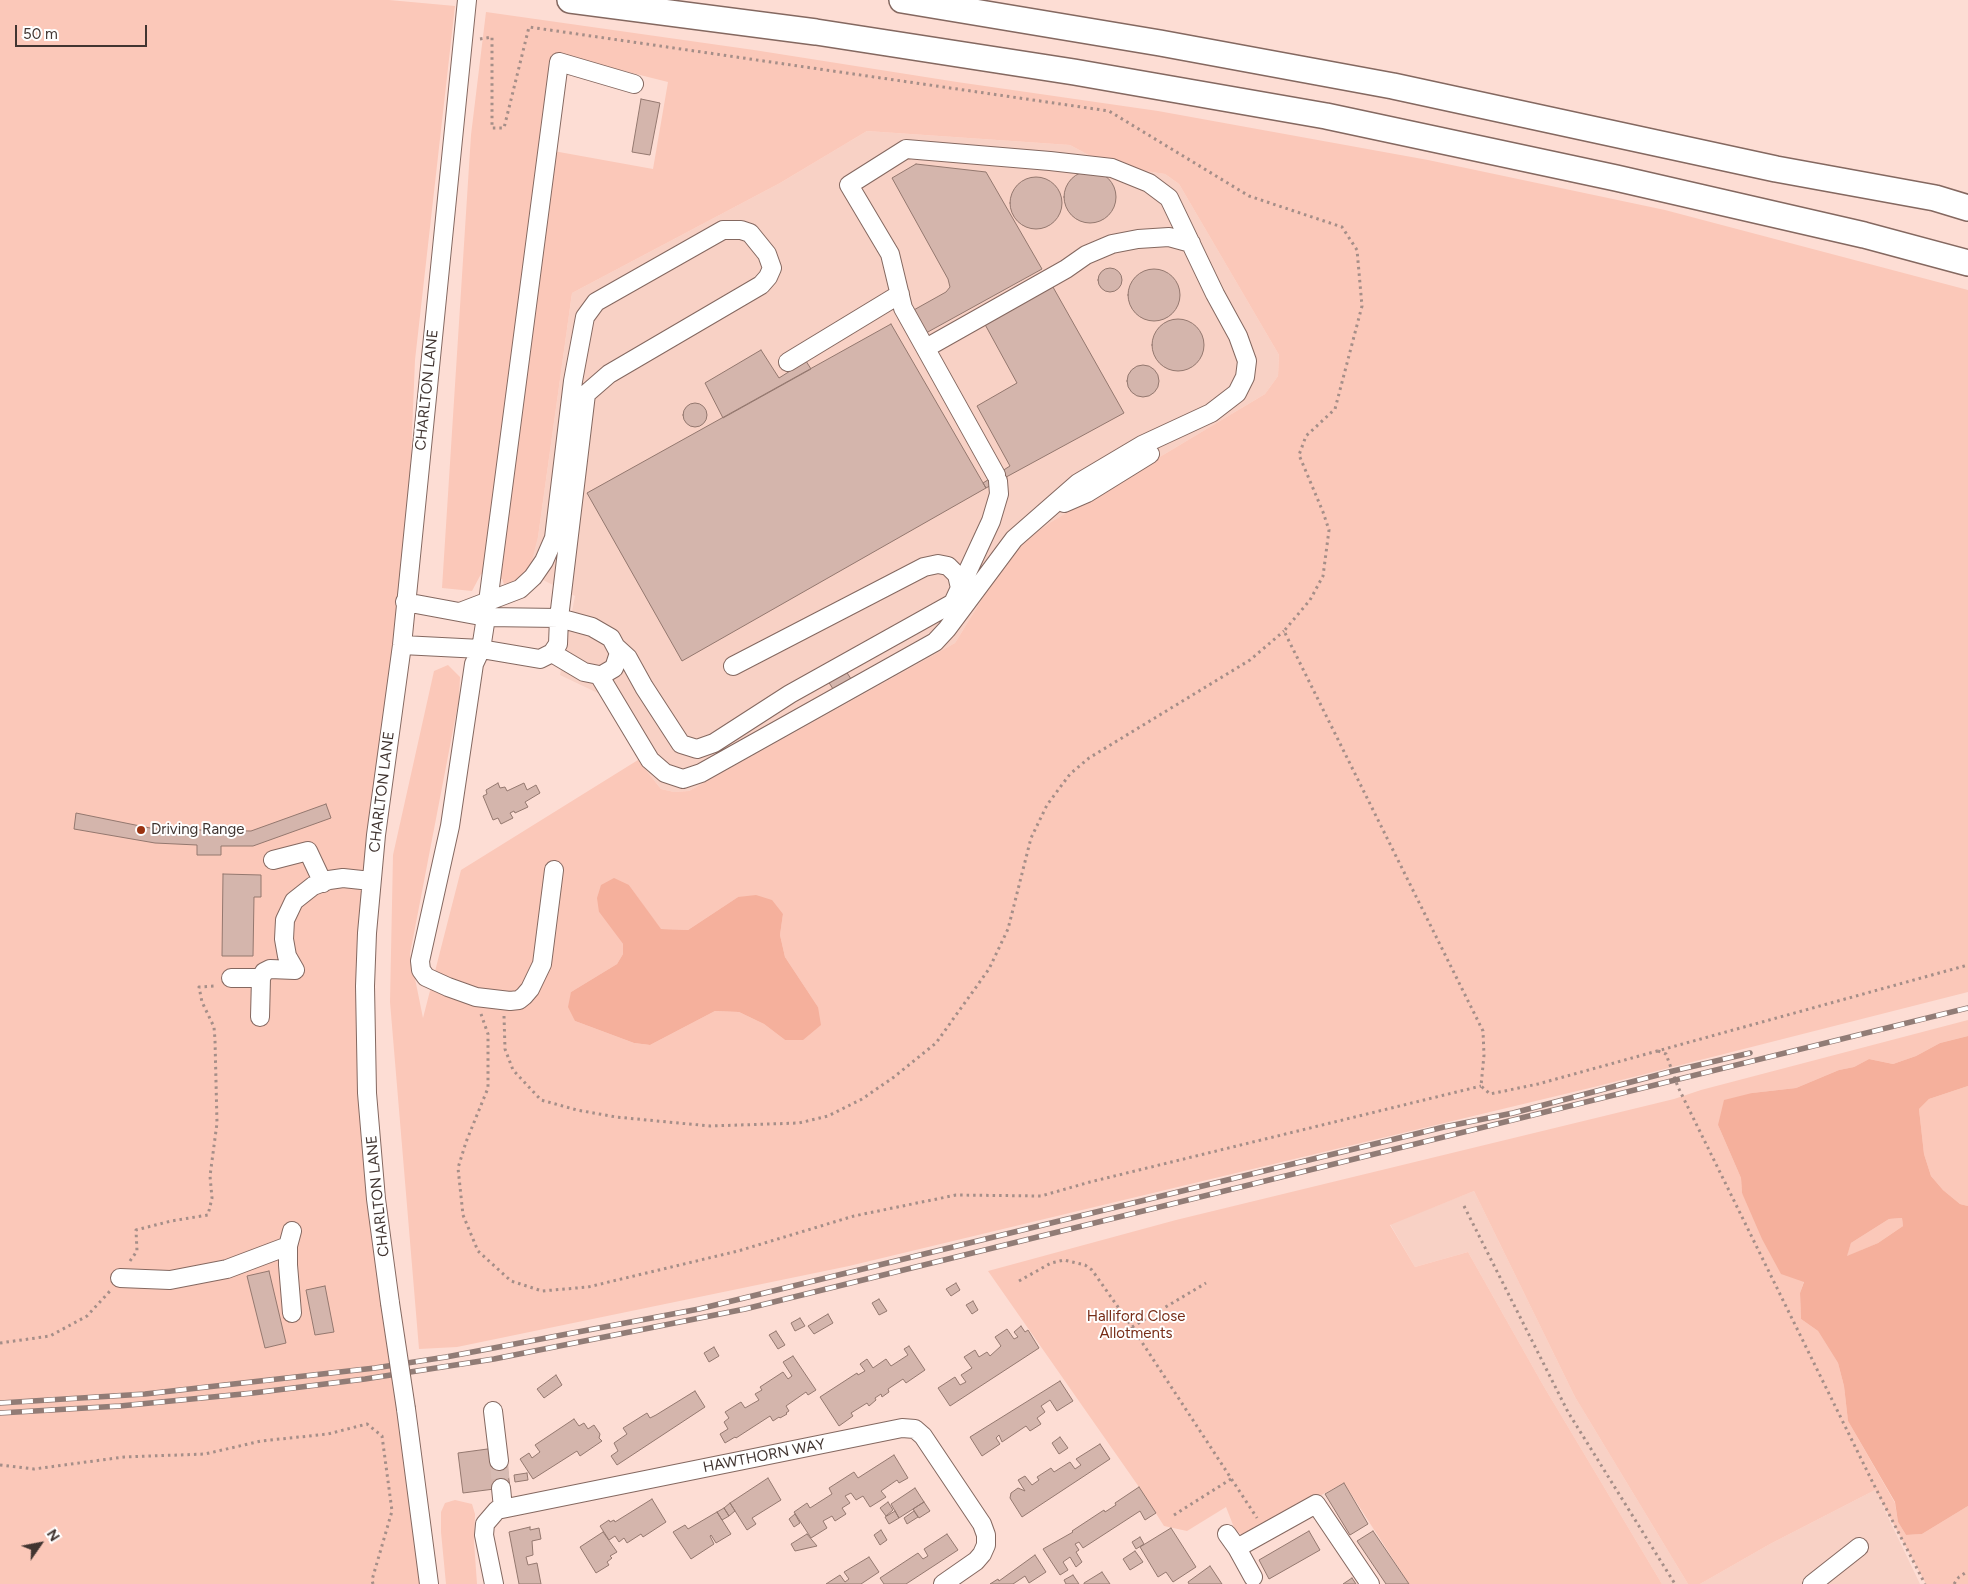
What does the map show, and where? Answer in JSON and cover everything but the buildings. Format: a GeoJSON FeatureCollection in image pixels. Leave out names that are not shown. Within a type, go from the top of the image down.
{"type":"FeatureCollection","features":[{"type":"Feature","properties":{"kind":"highway"},"geometry":{"type":"LineString","coordinates":[[570,0],[826,33],[1074,72],[1326,116],[1616,178],[1826,226],[1968,263]]}},
{"type":"Feature","properties":{"kind":"highway"},"geometry":{"type":"LineString","coordinates":[[902,0],[1160,42],[1364,80],[1776,169],[1935,198],[1968,208]]}},
{"type":"Feature","properties":{"kind":"street","name":"CHARLTON LANE"},"geometry":{"type":"LineString","coordinates":[[429,1584],[376,1199],[367,1094],[365,986],[371,881],[402,645],[467,0]]}},
{"type":"Feature","properties":{"kind":"street"},"geometry":{"type":"LineString","coordinates":[[554,870],[542,964],[530,989],[524,996],[519,1000],[506,1001],[476,997],[426,977],[421,970],[420,961],[450,826],[474,664],[481,648],[559,62],[634,84]]}},
{"type":"Feature","properties":{"kind":"street"},"geometry":{"type":"LineString","coordinates":[[599,675],[650,760],[664,773],[682,779],[701,773],[935,642],[947,629],[966,592],[1000,494],[997,478],[903,308],[890,254],[849,185],[906,149],[1050,160],[1112,168],[1149,183],[1169,198],[1214,294],[1238,336],[1247,361],[1245,377],[1237,394],[1211,413],[1142,445],[1078,483],[1014,539],[966,592],[953,603],[798,690],[714,743],[697,749],[681,744],[644,687],[628,658],[617,648]]}},
{"type":"Feature","properties":{"kind":"street"},"geometry":{"type":"LineString","coordinates":[[402,645],[481,648],[540,659],[552,653],[558,644],[559,618],[586,394],[609,374],[761,285],[768,277],[772,268],[767,254],[750,233],[741,230],[723,230],[596,302],[585,317],[573,381],[554,538],[544,561],[533,577],[520,589],[487,609]]}},
{"type":"Feature","properties":{"kind":"street"},"geometry":{"type":"LineString","coordinates":[[926,348],[1066,269],[1086,255],[1112,244],[1138,239],[1169,237],[1190,243]]}},
{"type":"Feature","properties":{"kind":"street"},"geometry":{"type":"LineString","coordinates":[[788,362],[900,294]]}},
{"type":"Feature","properties":{"kind":"street"},"geometry":{"type":"LineString","coordinates":[[733,666],[924,567],[938,564],[948,566],[957,575],[966,592]]}},
{"type":"Feature","properties":{"kind":"street"},"geometry":{"type":"LineString","coordinates":[[406,602],[460,612],[487,609],[559,618],[592,627],[611,638],[620,653],[614,668],[602,675],[584,672],[552,653]]}},
{"type":"Feature","properties":{"kind":"street"},"geometry":{"type":"LineString","coordinates":[[272,860],[308,851],[323,882]]}},
{"type":"Feature","properties":{"kind":"street"},"geometry":{"type":"LineString","coordinates":[[260,1017],[261,978],[264,972],[270,969],[295,970],[287,956],[284,939],[285,920],[294,901],[313,886],[337,878],[371,881]]}},
{"type":"Feature","properties":{"kind":"street"},"geometry":{"type":"LineString","coordinates":[[223,982],[261,978]]}},
{"type":"Feature","properties":{"kind":"street"},"geometry":{"type":"LineString","coordinates":[[120,1278],[170,1280],[227,1269],[290,1238],[288,1266],[292,1313]]}},
{"type":"Feature","properties":{"kind":"street"},"geometry":{"type":"LineString","coordinates":[[493,1411],[499,1461]]}},
{"type":"Feature","properties":{"kind":"street","name":"HAWTHORN WAY"},"geometry":{"type":"LineString","coordinates":[[503,1508],[902,1428],[915,1429],[923,1436],[982,1524],[986,1535],[986,1545],[976,1561],[943,1584]]}},
{"type":"Feature","properties":{"kind":"street"},"geometry":{"type":"LineString","coordinates":[[494,1584],[484,1535],[485,1524],[497,1510],[503,1508],[501,1488]]}},
{"type":"Feature","properties":{"kind":"street"},"geometry":{"type":"LineString","coordinates":[[1237,1548],[1316,1504],[1370,1584]]}},
{"type":"Feature","properties":{"kind":"street"},"geometry":{"type":"LineString","coordinates":[[1227,1534],[1253,1577]]}},
{"type":"Feature","properties":{"kind":"street"},"geometry":{"type":"LineString","coordinates":[[1812,1584],[1859,1547]]}},
{"type":"Feature","properties":{"kind":"path"},"geometry":{"type":"LineString","coordinates":[[462,40],[492,37],[492,128],[504,128],[529,27],[1109,111],[1250,196],[1342,227],[1357,250],[1362,306],[1335,409],[1306,436],[1300,455],[1329,530],[1322,576],[1310,600],[1284,631],[1250,660],[1089,758],[1070,774],[1047,805],[1031,838],[1008,929],[984,976],[936,1042],[894,1077],[862,1099],[828,1116],[799,1123],[710,1126],[616,1117],[577,1110],[541,1100],[513,1070],[506,1049],[504,1020],[506,1001]]}},
{"type":"Feature","properties":{"kind":"path"},"geometry":{"type":"LineString","coordinates":[[1284,631],[1483,1031],[1484,1056],[1481,1086]]}},
{"type":"Feature","properties":{"kind":"path"},"geometry":{"type":"LineString","coordinates":[[1481,1086],[1490,1094],[1538,1084],[1968,965]]}},
{"type":"Feature","properties":{"kind":"path"},"geometry":{"type":"LineString","coordinates":[[0,1343],[50,1336],[87,1316],[114,1286],[137,1251],[136,1230],[171,1221],[208,1215],[212,1198],[210,1176],[217,1123],[215,1040],[214,1026],[202,1002],[199,987],[223,982]]}},
{"type":"Feature","properties":{"kind":"path"},"geometry":{"type":"LineString","coordinates":[[476,997],[488,1034],[488,1088],[466,1142],[458,1168],[463,1215],[478,1251],[511,1281],[542,1292],[588,1287],[738,1251],[854,1216],[956,1195],[1041,1196],[1090,1182],[1481,1086]]}},
{"type":"Feature","properties":{"kind":"path"},"geometry":{"type":"LineString","coordinates":[[1657,1051],[1666,1054],[1678,1087],[1873,1483],[1880,1492],[1925,1584]]}},
{"type":"Feature","properties":{"kind":"path"},"geometry":{"type":"LineString","coordinates":[[1464,1206],[1568,1412],[1675,1584]]}},
{"type":"Feature","properties":{"kind":"path"},"geometry":{"type":"LineString","coordinates":[[1019,1281],[1050,1262],[1064,1260],[1086,1265],[1092,1270],[1132,1327],[1231,1479],[1264,1527],[1269,1531]]}},
{"type":"Feature","properties":{"kind":"path"},"geometry":{"type":"LineString","coordinates":[[1132,1327],[1206,1283]]}},
{"type":"Feature","properties":{"kind":"path"},"geometry":{"type":"LineString","coordinates":[[0,1465],[34,1468],[124,1457],[205,1454],[261,1441],[328,1434],[367,1424],[382,1436],[392,1511],[372,1580],[374,1584]]}},
{"type":"Feature","properties":{"kind":"path"},"geometry":{"type":"LineString","coordinates":[[1174,1515],[1231,1479]]}},
{"type":"Feature","properties":{"kind":"path"},"geometry":{"type":"LineString","coordinates":[[1954,1584],[1959,1577],[1968,1571]]}},
{"type":"Feature","properties":{"kind":"shaded area"},"geometry":{"type":"Polygon","coordinates":[[[867,131],[1070,145],[1094,158],[1119,160],[1139,170],[1165,174],[1179,184],[1279,355],[1278,376],[1265,394],[1051,522],[1021,543],[1001,568],[955,643],[689,791],[674,792],[661,789],[638,760],[602,695],[560,675],[575,596],[529,573],[538,537],[572,293],[780,183],[867,131]]]}},
{"type":"Feature","properties":{"kind":"shaded area"},"geometry":{"type":"Polygon","coordinates":[[[614,878],[629,885],[661,929],[688,930],[738,897],[756,895],[772,900],[783,914],[780,935],[785,957],[818,1007],[821,1025],[803,1040],[785,1040],[764,1024],[739,1012],[715,1011],[650,1045],[634,1043],[575,1021],[568,1007],[571,992],[617,964],[623,954],[623,944],[599,912],[597,898],[601,885],[614,878]]]}},
{"type":"Feature","properties":{"kind":"shaded area"},"geometry":{"type":"Polygon","coordinates":[[[1968,1036],[1968,1086],[1929,1099],[1919,1109],[1924,1154],[1931,1176],[1943,1190],[1960,1204],[1968,1206],[1968,1506],[1922,1534],[1906,1535],[1898,1522],[1895,1502],[1848,1421],[1844,1386],[1838,1363],[1818,1331],[1801,1319],[1800,1293],[1804,1282],[1781,1274],[1762,1239],[1742,1193],[1741,1178],[1718,1125],[1724,1100],[1752,1093],[1796,1088],[1839,1070],[1854,1067],[1869,1059],[1893,1064],[1916,1056],[1940,1043],[1968,1036]],[[1902,1218],[1889,1219],[1851,1243],[1847,1256],[1878,1243],[1903,1226],[1902,1218]]]}},
{"type":"Feature","properties":{"kind":"shaded area"},"geometry":{"type":"Polygon","coordinates":[[[1474,1191],[1575,1397],[1688,1584],[1662,1584],[1543,1385],[1468,1252],[1415,1267],[1390,1224],[1474,1191]]]}},
{"type":"Feature","properties":{"kind":"shaded area"},"geometry":{"type":"Polygon","coordinates":[[[1875,1490],[1920,1584],[1700,1584],[1770,1544],[1875,1490]]]}},
{"type":"Feature","properties":{"kind":"green space"},"geometry":{"type":"Polygon","coordinates":[[[0,0],[389,0],[455,6],[415,360],[405,602],[376,835],[367,1093],[429,1584],[0,1584],[0,0]]]}},
{"type":"Feature","properties":{"kind":"green space"},"geometry":{"type":"Polygon","coordinates":[[[486,12],[1158,111],[1428,160],[1665,210],[1968,290],[1968,992],[1594,1087],[849,1266],[457,1347],[419,1349],[390,1002],[393,855],[434,671],[448,665],[460,677],[459,699],[410,954],[423,1018],[461,870],[638,760],[661,789],[674,792],[689,791],[955,643],[1001,568],[1021,543],[1051,522],[1265,394],[1278,376],[1279,355],[1179,184],[1165,174],[1139,170],[1119,160],[1094,158],[1070,145],[867,131],[780,183],[572,293],[538,537],[529,573],[517,581],[504,584],[502,579],[481,574],[472,591],[442,588],[471,135],[486,12]],[[560,55],[548,150],[653,169],[668,82],[560,55]],[[629,885],[599,912],[623,944],[623,954],[617,964],[571,992],[575,1021],[634,1043],[650,1045],[715,1011],[739,1012],[764,1024],[785,1040],[818,1007],[785,957],[780,935],[783,914],[738,897],[688,930],[660,929],[629,885]]]}},
{"type":"Feature","properties":{"kind":"green space","name":"Halliford Close Allotments"},"geometry":{"type":"Polygon","coordinates":[[[1968,1020],[1968,1036],[1940,1043],[1916,1056],[1893,1064],[1869,1059],[1854,1067],[1839,1070],[1796,1088],[1752,1093],[1718,1125],[1741,1178],[1742,1193],[1804,1281],[1800,1293],[1801,1319],[1818,1331],[1838,1363],[1844,1386],[1848,1421],[1895,1503],[1898,1522],[1906,1535],[1922,1534],[1968,1506],[1968,1584],[1926,1584],[1875,1490],[1770,1544],[1700,1584],[1688,1584],[1575,1397],[1474,1191],[1390,1225],[1415,1267],[1468,1252],[1543,1385],[1662,1584],[1409,1584],[1344,1483],[1244,1536],[1235,1530],[1226,1507],[1187,1531],[1164,1526],[1139,1487],[988,1271],[1176,1220],[1674,1099],[1701,1090],[1968,1020]]]}},
{"type":"Feature","properties":{"kind":"green space"},"geometry":{"type":"Polygon","coordinates":[[[1968,1086],[1968,1206],[1960,1204],[1943,1190],[1931,1176],[1924,1154],[1919,1109],[1929,1099],[1968,1086]]]}},
{"type":"Feature","properties":{"kind":"green space"},"geometry":{"type":"Polygon","coordinates":[[[1902,1218],[1903,1226],[1878,1243],[1846,1257],[1851,1243],[1889,1219],[1902,1218]]]}},
{"type":"Feature","properties":{"kind":"green space"},"geometry":{"type":"Polygon","coordinates":[[[455,1500],[472,1504],[475,1514],[474,1542],[477,1584],[446,1584],[441,1512],[445,1503],[455,1500]]]}},
{"type":"Feature","properties":{"kind":"tunnel"},"geometry":{"type":"LineString","coordinates":[[499,1461],[501,1488]]}},
{"type":"Feature","properties":{"kind":"railway"},"geometry":{"type":"LineString","coordinates":[[0,1413],[120,1406],[253,1393],[365,1379],[494,1359],[745,1309],[1968,1008]]}},
{"type":"Feature","properties":{"kind":"railway"},"geometry":{"type":"LineString","coordinates":[[0,1403],[145,1394],[375,1368],[446,1357],[699,1309],[1444,1127],[1513,1113],[1750,1053]]}},
{"type":"Feature","properties":{"kind":"place","name":"Driving Range"},"geometry":{"type":"Point","coordinates":[141,830]}}]}
